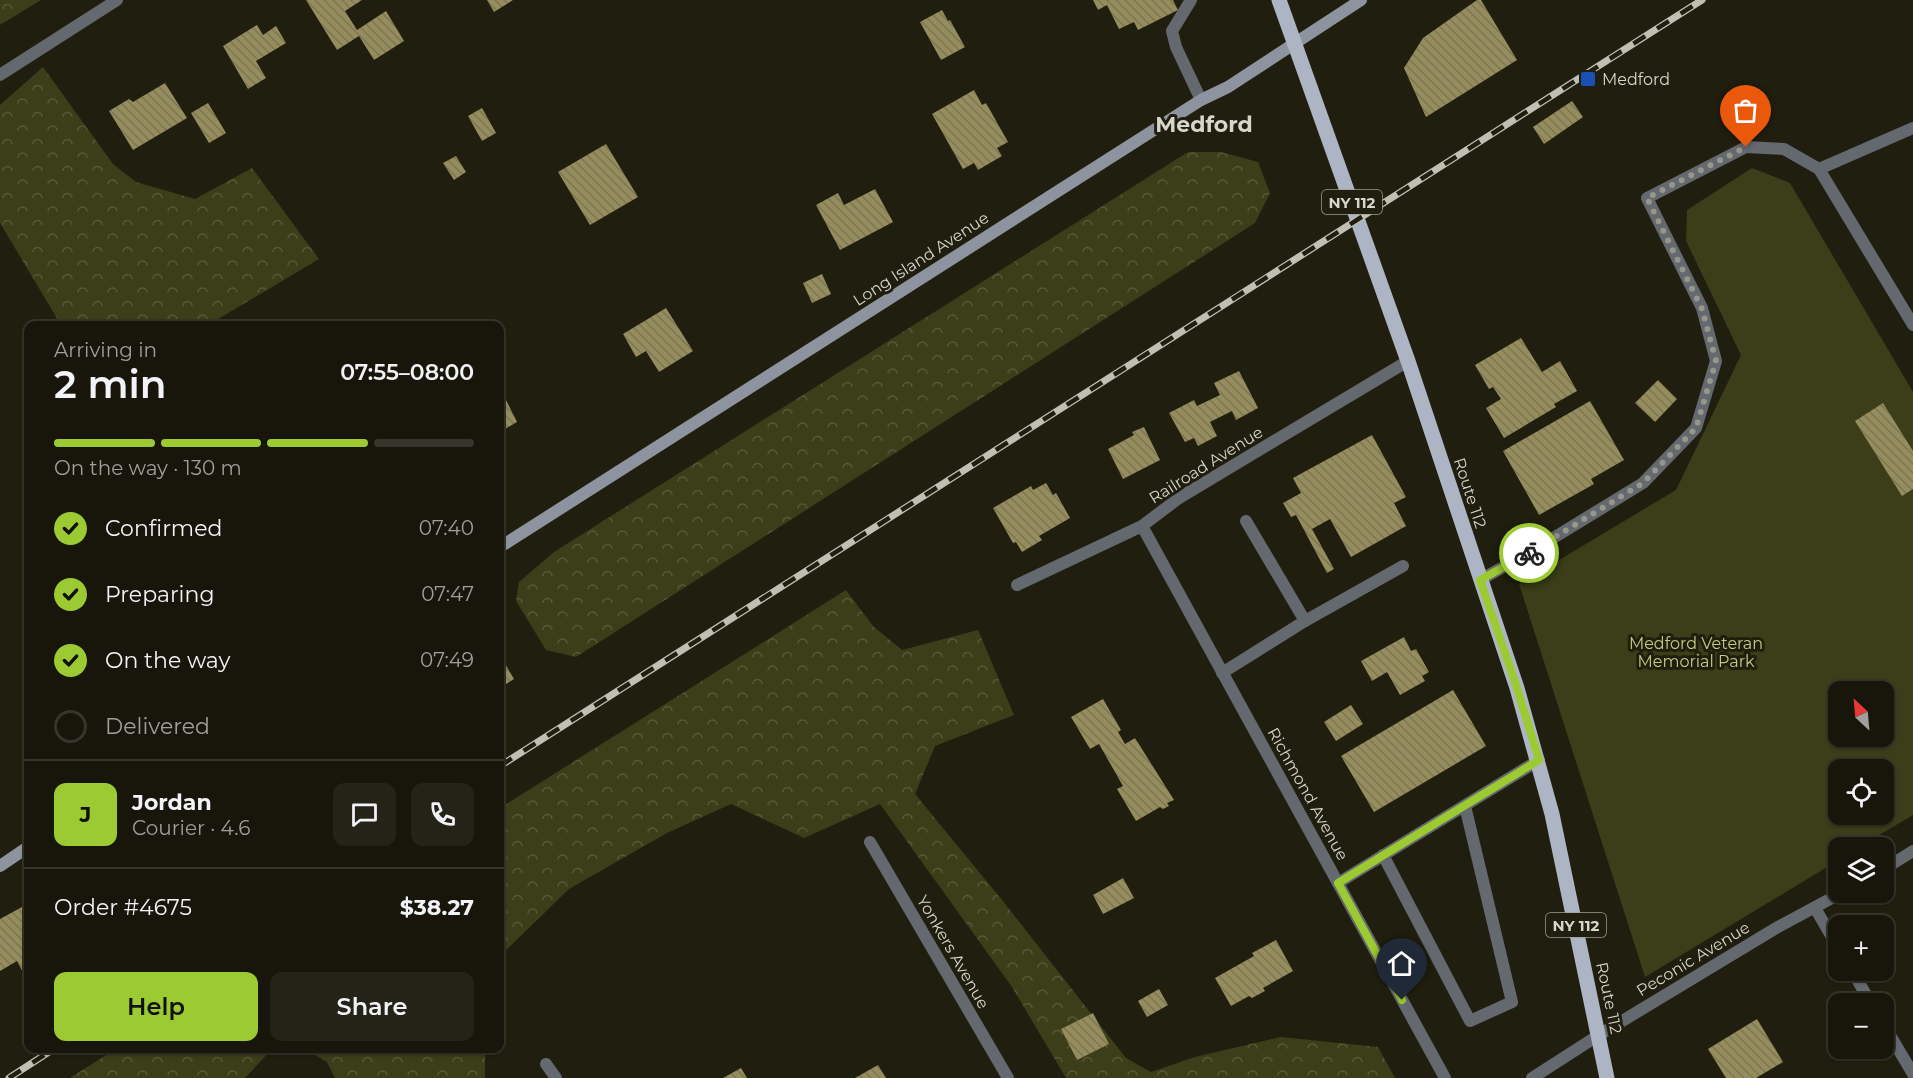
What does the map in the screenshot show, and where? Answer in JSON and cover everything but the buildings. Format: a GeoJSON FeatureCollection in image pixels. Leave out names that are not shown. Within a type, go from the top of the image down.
{"type":"FeatureCollection","features":[{"type":"Feature","properties":{"kind":"main road","name":"Route 112"},"geometry":{"type":"LineString","coordinates":[[1279,0],[1408,360],[1539,760],[1607,1078]]}},
{"type":"Feature","properties":{"kind":"street"},"geometry":{"type":"LineString","coordinates":[[0,75],[117,0]]}},
{"type":"Feature","properties":{"kind":"street"},"geometry":{"type":"LineString","coordinates":[[1191,0],[1172,31],[1176,47],[1201,100]]}},
{"type":"Feature","properties":{"kind":"street","name":"Long Island Avenue"},"geometry":{"type":"LineString","coordinates":[[504,544],[1201,100],[1228,87],[1361,0]]}},
{"type":"Feature","properties":{"kind":"street"},"geometry":{"type":"LineString","coordinates":[[1819,169],[1913,128]]}},
{"type":"Feature","properties":{"kind":"street"},"geometry":{"type":"LineString","coordinates":[[1480,580],[1643,483],[1696,428],[1716,361],[1702,309],[1647,198],[1746,147],[1784,149],[1819,169],[1913,325]]}},
{"type":"Feature","properties":{"kind":"street","name":"Railroad Avenue"},"geometry":{"type":"LineString","coordinates":[[1017,585],[1142,526],[1179,498],[1408,360]]}},
{"type":"Feature","properties":{"kind":"street"},"geometry":{"type":"LineString","coordinates":[[1246,521],[1305,621]]}},
{"type":"Feature","properties":{"kind":"street","name":"Richmond Avenue"},"geometry":{"type":"LineString","coordinates":[[1142,526],[1445,1078]]}},
{"type":"Feature","properties":{"kind":"street"},"geometry":{"type":"LineString","coordinates":[[1222,673],[1305,621],[1403,566]]}},
{"type":"Feature","properties":{"kind":"street"},"geometry":{"type":"LineString","coordinates":[[1338,883],[1539,760]]}},
{"type":"Feature","properties":{"kind":"street"},"geometry":{"type":"LineString","coordinates":[[1383,855],[1470,1022],[1512,1002],[1465,806]]}},
{"type":"Feature","properties":{"kind":"street","name":"Yonkers Avenue"},"geometry":{"type":"LineString","coordinates":[[870,842],[1008,1078]]}},
{"type":"Feature","properties":{"kind":"street"},"geometry":{"type":"LineString","coordinates":[[0,866],[24,850]]}},
{"type":"Feature","properties":{"kind":"street"},"geometry":{"type":"LineString","coordinates":[[1894,863],[1913,851]]}},
{"type":"Feature","properties":{"kind":"street","name":"Peconic Avenue"},"geometry":{"type":"LineString","coordinates":[[1532,1078],[1778,927],[1828,901]]}},
{"type":"Feature","properties":{"kind":"street"},"geometry":{"type":"LineString","coordinates":[[1815,908],[1828,930]]}},
{"type":"Feature","properties":{"kind":"street"},"geometry":{"type":"LineString","coordinates":[[1894,1042],[1913,1074]]}},
{"type":"Feature","properties":{"kind":"street"},"geometry":{"type":"LineString","coordinates":[[546,1064],[556,1078]]}},
{"type":"Feature","properties":{"kind":"green space"},"geometry":{"type":"Polygon","coordinates":[[[0,0],[41,0],[0,25],[0,0]]]}},
{"type":"Feature","properties":{"kind":"green space"},"geometry":{"type":"Polygon","coordinates":[[[43,67],[113,164],[136,182],[195,199],[252,168],[319,259],[215,321],[59,321],[0,223],[0,105],[43,67]]]}},
{"type":"Feature","properties":{"kind":"green space"},"geometry":{"type":"Polygon","coordinates":[[[1188,152],[1221,152],[1258,162],[1270,193],[1255,223],[576,657],[546,650],[516,601],[519,582],[554,552],[1188,152]]]}},
{"type":"Feature","properties":{"kind":"green space","name":"Medford Veteran Memorial Park"},"geometry":{"type":"Polygon","coordinates":[[[1752,168],[1790,183],[1913,392],[1913,815],[1876,837],[1828,837],[1828,867],[1645,977],[1519,584],[1676,490],[1741,355],[1686,241],[1687,210],[1752,168]]]}},
{"type":"Feature","properties":{"kind":"green space"},"geometry":{"type":"Polygon","coordinates":[[[846,590],[873,626],[902,650],[978,630],[1014,715],[935,746],[915,794],[1126,1058],[1151,1072],[1195,1057],[1281,1037],[1378,1047],[1395,1078],[1066,1078],[1012,987],[880,804],[804,838],[731,804],[667,833],[569,889],[504,952],[504,805],[846,590]]]}},
{"type":"Feature","properties":{"kind":"green space"},"geometry":{"type":"Polygon","coordinates":[[[109,1053],[268,1053],[245,1078],[70,1078],[109,1053]]]}},
{"type":"Feature","properties":{"kind":"green space"},"geometry":{"type":"Polygon","coordinates":[[[312,1053],[485,1053],[485,1078],[335,1078],[327,1062],[312,1053]]]}},
{"type":"Feature","properties":{"kind":"railway"},"geometry":{"type":"LineString","coordinates":[[504,763],[1702,0]]}},
{"type":"Feature","properties":{"kind":"railway"},"geometry":{"type":"LineString","coordinates":[[9,1078],[47,1053]]}},
{"type":"Feature","properties":{"kind":"way so far"},"geometry":{"type":"LineString","coordinates":[[1529,553],[1643,483],[1696,428],[1716,361],[1702,309],[1647,198],[1746,147]]}},
{"type":"Feature","properties":{"kind":"place","name":"Medford"},"geometry":{"type":"Point","coordinates":[1588,79]}},
{"type":"Feature","properties":{"kind":"district","name":"Medford"},"geometry":{"type":"Point","coordinates":[1204,124]}},
{"type":"Feature","properties":{"kind":"route"},"geometry":{"type":"LineString","coordinates":[[1402,1000],[1338,883],[1539,760],[1480,580],[1529,553]]}}]}
